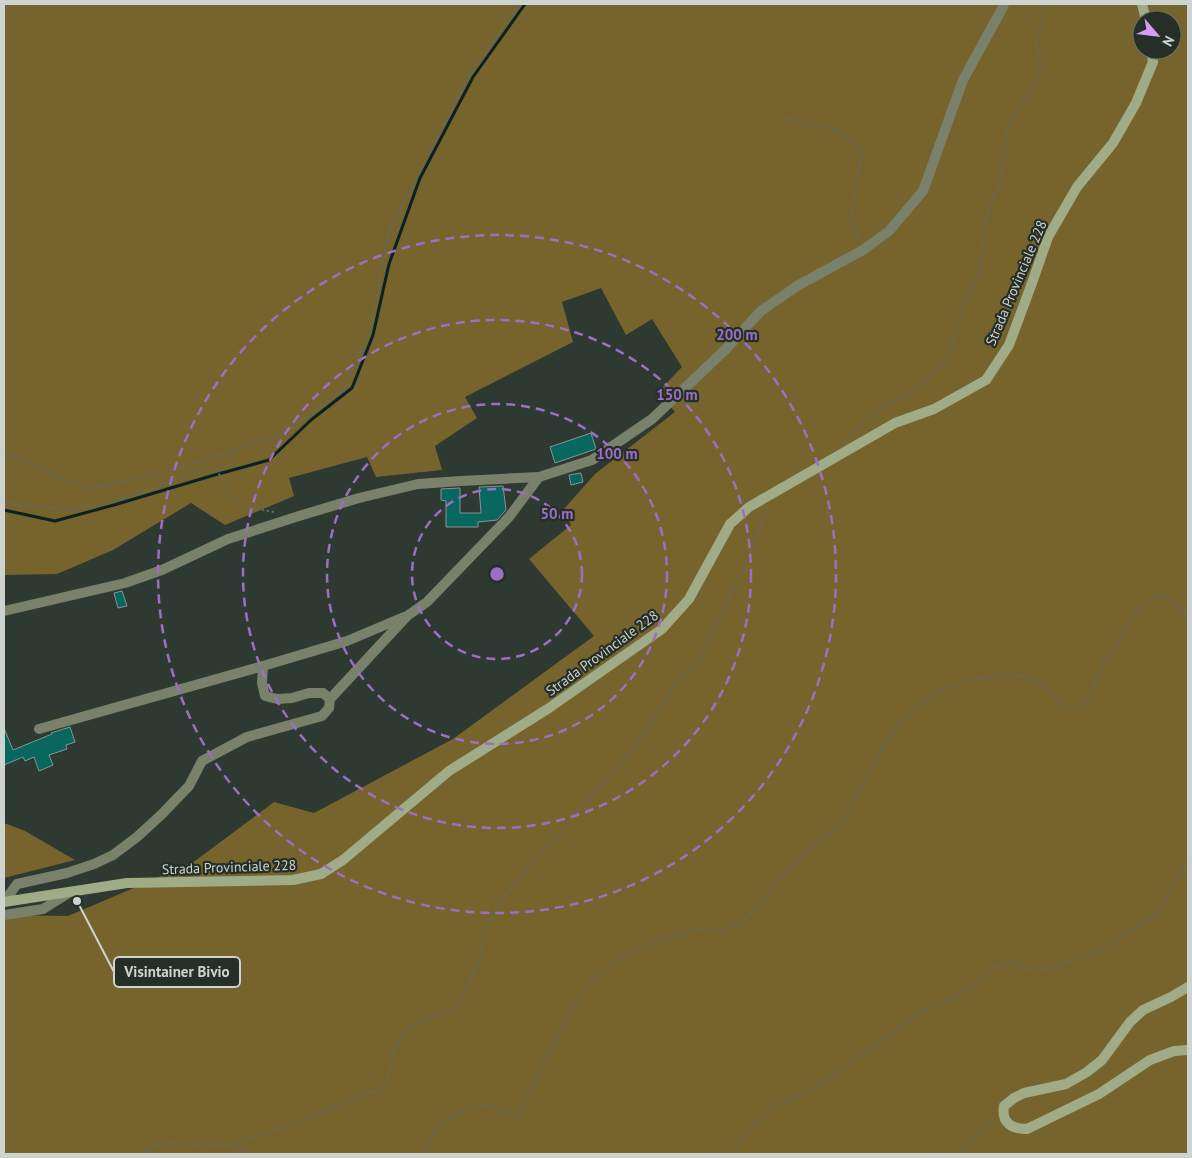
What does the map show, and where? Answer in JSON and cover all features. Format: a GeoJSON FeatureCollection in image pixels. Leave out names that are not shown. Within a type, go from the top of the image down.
{"type":"FeatureCollection","features":[{"type":"Feature","properties":{"kind":"main road","name":"Strada Provinciale 228"},"geometry":{"type":"LineString","coordinates":[[4,902],[127,883],[293,880],[321,874],[343,860],[449,771],[548,708],[662,629],[689,599],[730,524],[749,507],[895,423],[934,409],[986,380],[1009,345],[1048,237],[1077,187],[1114,142],[1136,104],[1153,60]]}},
{"type":"Feature","properties":{"kind":"main road"},"geometry":{"type":"LineString","coordinates":[[1188,987],[1171,998],[1143,1010],[1130,1022],[1102,1060],[1087,1072],[1066,1084],[1024,1093],[1004,1106],[1003,1114],[1008,1123],[1016,1129],[1027,1129],[1099,1094],[1150,1060],[1174,1052],[1188,1050]]}},
{"type":"Feature","properties":{"kind":"street"},"geometry":{"type":"LineString","coordinates":[[4,611],[125,583],[162,570],[228,539],[299,516],[388,491],[418,484],[461,480],[539,477],[592,460],[652,419],[725,350],[761,311],[797,286],[863,250],[889,232],[923,190],[962,80],[1004,4]]}},
{"type":"Feature","properties":{"kind":"street"},"geometry":{"type":"LineString","coordinates":[[4,902],[17,884],[67,873],[113,855],[161,815],[189,786],[202,761],[247,737],[322,716],[329,708],[330,699],[407,616],[427,602],[509,517],[539,477]]}},
{"type":"Feature","properties":{"kind":"street"},"geometry":{"type":"LineString","coordinates":[[40,729],[263,666],[347,640],[407,616]]}},
{"type":"Feature","properties":{"kind":"street"},"geometry":{"type":"LineString","coordinates":[[263,666],[262,683],[265,696],[277,699],[292,698],[309,693],[323,693],[330,699]]}},
{"type":"Feature","properties":{"kind":"street"},"geometry":{"type":"LineString","coordinates":[[4,915],[43,909],[70,892]]}},
{"type":"Feature","properties":{"kind":"path"},"geometry":{"type":"LineString","coordinates":[[4,450],[62,479],[93,488],[168,471],[230,452],[290,430],[345,388],[370,328],[388,234],[468,77],[520,4]]}},
{"type":"Feature","properties":{"kind":"path"},"geometry":{"type":"LineString","coordinates":[[848,438],[854,430],[882,407],[910,393],[944,364],[950,352],[964,301],[980,271],[985,223],[999,185],[1007,129],[1020,105],[1032,90],[1038,75],[1041,61],[1037,41],[1046,4]]}},
{"type":"Feature","properties":{"kind":"path"},"geometry":{"type":"LineString","coordinates":[[784,118],[837,130],[862,151],[851,219],[863,250]]}},
{"type":"Feature","properties":{"kind":"path"},"geometry":{"type":"LineString","coordinates":[[4,502],[75,510],[139,494],[182,477],[229,465],[230,452]]}},
{"type":"Feature","properties":{"kind":"path"},"geometry":{"type":"LineString","coordinates":[[217,468],[222,481],[237,503],[274,512]]}},
{"type":"Feature","properties":{"kind":"path"},"geometry":{"type":"LineString","coordinates":[[140,1154],[157,1145],[178,1143],[230,1145],[286,1127],[342,1104],[364,1092],[380,1092],[388,1076],[393,1053],[402,1034],[416,1023],[455,1007],[467,990],[481,955],[484,934],[500,901],[530,865],[558,837],[587,800],[607,781],[637,742],[682,675],[697,662],[745,568],[766,510]]}},
{"type":"Feature","properties":{"kind":"path"},"geometry":{"type":"LineString","coordinates":[[423,1154],[441,1122],[463,1111],[485,1104],[509,1113],[520,1114],[555,1040],[588,983],[618,961],[661,939],[699,929],[719,931],[743,921],[776,883],[803,856],[841,824],[895,728],[913,710],[941,690],[972,680],[1009,675],[1033,678],[1050,692],[1058,703],[1070,710],[1081,706],[1092,692],[1104,663],[1128,622],[1147,600],[1164,594],[1174,600],[1188,621]]}},
{"type":"Feature","properties":{"kind":"path"},"geometry":{"type":"LineString","coordinates":[[732,1154],[760,1118],[780,1102],[802,1095],[829,1078],[931,1006],[956,997],[993,967],[1014,962],[1028,970],[1051,968],[1103,949],[1158,912],[1188,860]]}},
{"type":"Feature","properties":{"kind":"path"},"geometry":{"type":"LineString","coordinates":[[956,1154],[1004,1106]]}},
{"type":"Feature","properties":{"kind":"path"},"geometry":{"type":"LineString","coordinates":[[230,1145],[248,1154]]}},
{"type":"Feature","properties":{"kind":"shaded area"},"geometry":{"type":"Polygon","coordinates":[[[4,4],[1139,4],[1140,10],[1132,10],[1132,60],[1150,61],[1133,102],[1111,141],[1074,185],[1006,343],[983,377],[747,504],[686,597],[660,627],[547,705],[447,768],[341,858],[320,871],[292,877],[152,880],[195,861],[274,802],[314,813],[453,739],[594,636],[529,559],[571,525],[563,510],[595,474],[675,412],[658,392],[682,367],[652,319],[626,335],[601,288],[562,302],[573,342],[465,397],[477,418],[435,446],[442,470],[376,477],[367,457],[289,478],[294,496],[225,525],[191,503],[113,550],[57,574],[4,575],[4,4]]]}},
{"type":"Feature","properties":{"kind":"shaded area"},"geometry":{"type":"Polygon","coordinates":[[[1146,4],[1188,4],[1188,1154],[4,1154],[4,915],[68,916],[136,887],[322,877],[452,774],[664,632],[733,527],[751,510],[896,426],[988,382],[1051,238],[1080,189],[1116,144],[1151,60],[1182,60],[1182,10],[1147,10],[1146,4]]]}},
{"type":"Feature","properties":{"kind":"shaded area"},"geometry":{"type":"Polygon","coordinates":[[[4,823],[25,831],[75,860],[4,878],[4,823]]]}},
{"type":"Feature","properties":{"kind":"building"},"geometry":{"type":"Polygon","coordinates":[[[591,433],[596,449],[555,463],[550,447],[591,433]]]}},
{"type":"Feature","properties":{"kind":"building"},"geometry":{"type":"Polygon","coordinates":[[[581,473],[583,482],[571,485],[569,475],[581,473]]]}},
{"type":"Feature","properties":{"kind":"building"},"geometry":{"type":"Polygon","coordinates":[[[503,486],[506,510],[497,520],[478,522],[478,527],[446,527],[446,501],[441,500],[441,489],[460,488],[460,513],[481,513],[479,487],[503,486]]]}},
{"type":"Feature","properties":{"kind":"building"},"geometry":{"type":"Polygon","coordinates":[[[122,591],[127,606],[118,608],[114,593],[122,591]]]}},
{"type":"Feature","properties":{"kind":"building"},"geometry":{"type":"Polygon","coordinates":[[[70,727],[75,742],[66,745],[67,749],[49,755],[53,765],[39,771],[34,757],[25,761],[23,757],[4,765],[4,728],[13,750],[51,733],[70,727]]]}},
{"type":"Feature","properties":{"kind":"waterway"},"geometry":{"type":"LineString","coordinates":[[4,510],[55,521],[269,460],[311,420],[352,388],[373,335],[389,264],[420,178],[473,77],[525,4]]}},
{"type":"Feature","properties":{"kind":"place","name":"Visintainer Bivio"},"geometry":{"type":"Point","coordinates":[77,901]}}]}
